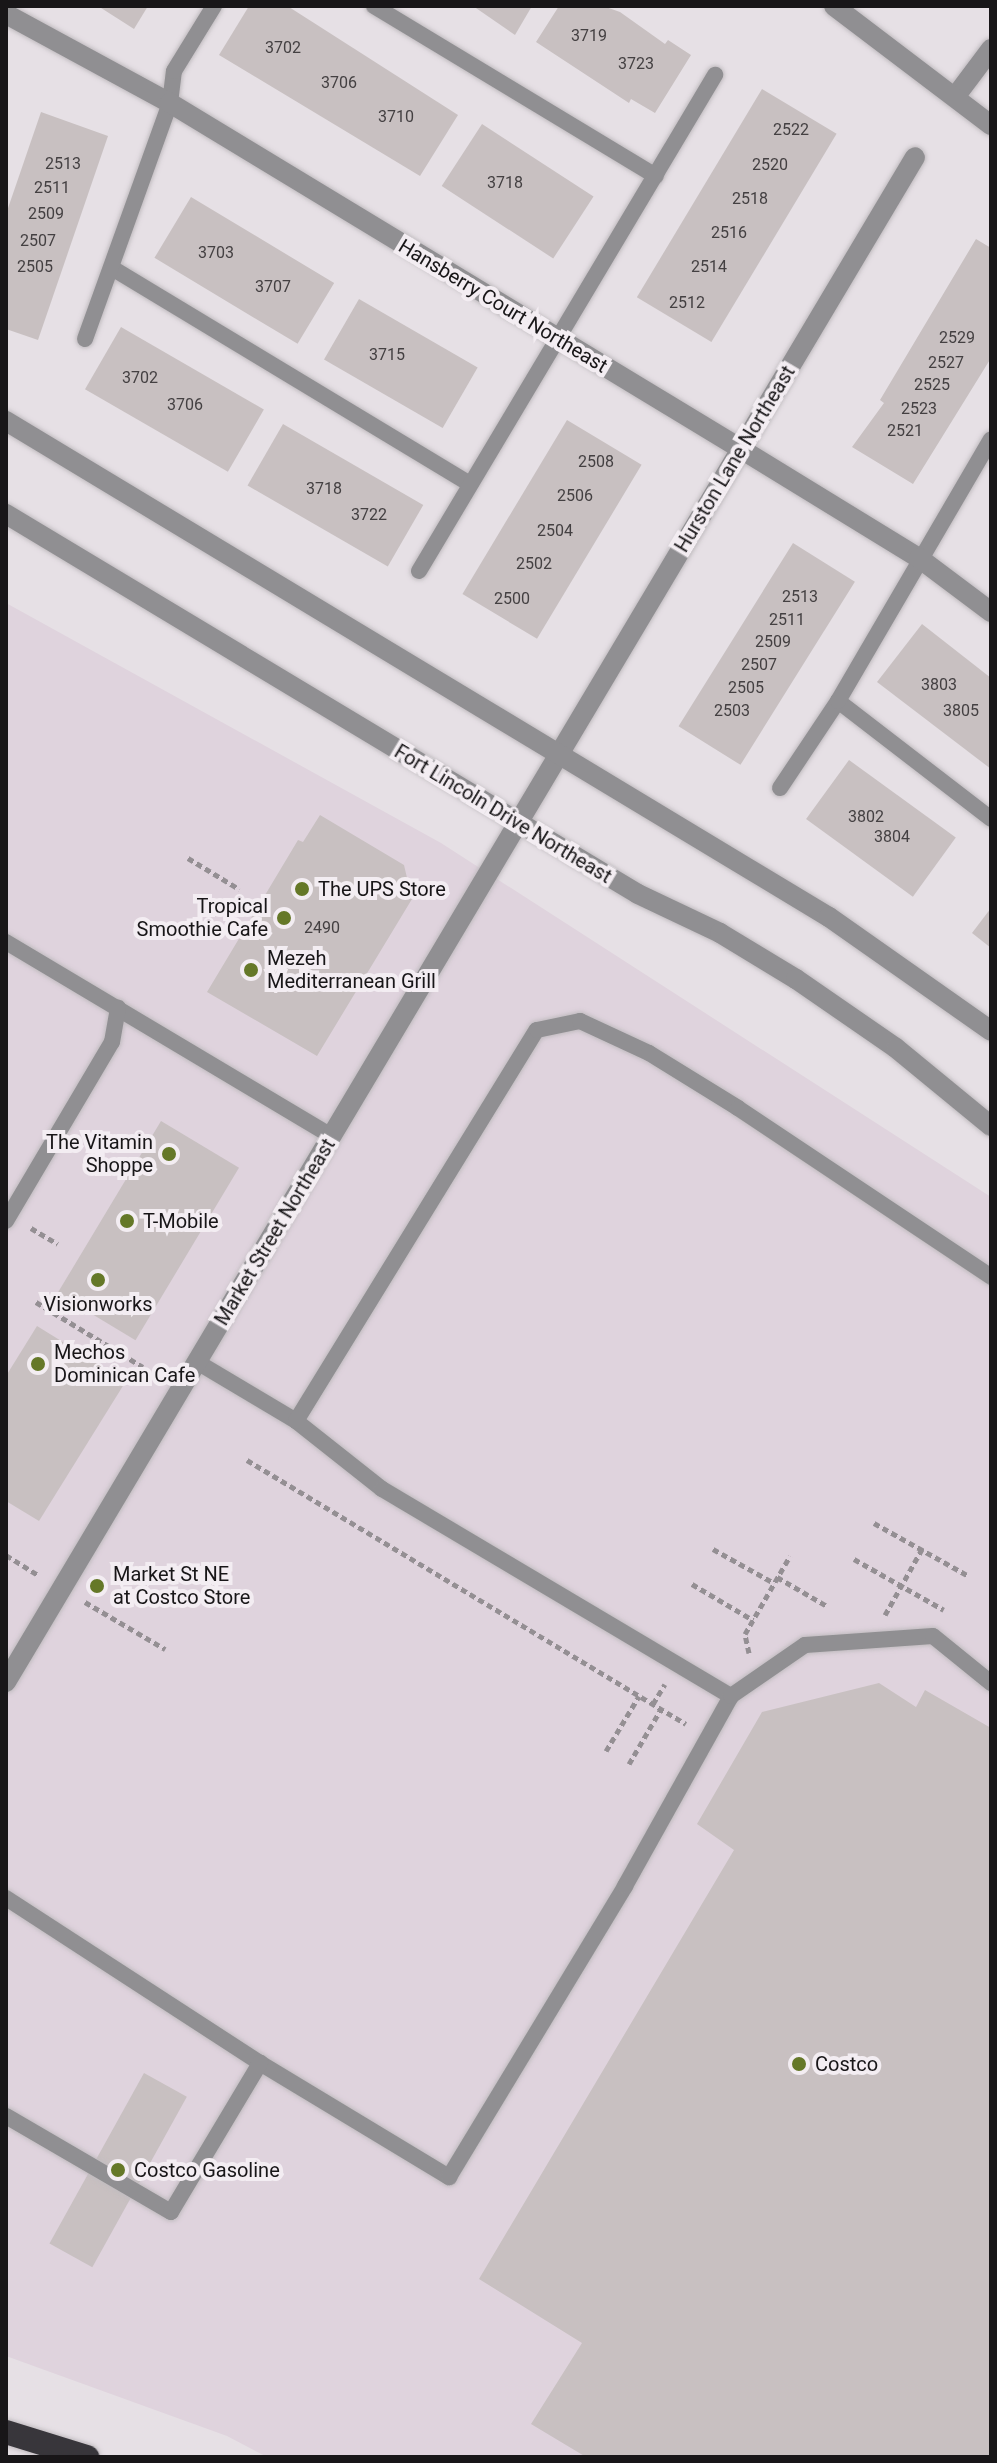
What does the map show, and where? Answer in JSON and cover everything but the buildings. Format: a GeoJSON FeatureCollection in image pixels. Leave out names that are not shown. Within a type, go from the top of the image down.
{"type":"FeatureCollection","features":[{"type":"Feature","properties":{"kind":"highway"},"geometry":{"type":"LineString","coordinates":[[6,2432],[87,2457]]}},
{"type":"Feature","properties":{"kind":"street"},"geometry":{"type":"LineString","coordinates":[[834,6],[991,125]]}},
{"type":"Feature","properties":{"kind":"street","name":"Hansberry Court Northeast"},"geometry":{"type":"LineString","coordinates":[[6,14],[170,103],[741,449],[919,558],[991,612]]}},
{"type":"Feature","properties":{"kind":"street"},"geometry":{"type":"LineString","coordinates":[[955,97],[991,49]]}},
{"type":"Feature","properties":{"kind":"street","name":"Hurston Lane Northeast"},"geometry":{"type":"LineString","coordinates":[[516,821],[915,157]]}},
{"type":"Feature","properties":{"kind":"street"},"geometry":{"type":"LineString","coordinates":[[6,421],[829,917],[991,1031]]}},
{"type":"Feature","properties":{"kind":"street","name":"Fort Lincoln Drive Northeast"},"geometry":{"type":"LineString","coordinates":[[6,514],[516,821],[796,979],[896,1048],[991,1126]]}},
{"type":"Feature","properties":{"kind":"street","name":"Market Street Northeast"},"geometry":{"type":"LineString","coordinates":[[6,1682],[516,821]]}},
{"type":"Feature","properties":{"kind":"lane"},"geometry":{"type":"LineString","coordinates":[[85,339],[170,103],[174,71],[214,6]]}},
{"type":"Feature","properties":{"kind":"lane"},"geometry":{"type":"LineString","coordinates":[[374,6],[656,176]]}},
{"type":"Feature","properties":{"kind":"lane"},"geometry":{"type":"LineString","coordinates":[[419,571],[715,75]]}},
{"type":"Feature","properties":{"kind":"lane"},"geometry":{"type":"LineString","coordinates":[[112,268],[470,484]]}},
{"type":"Feature","properties":{"kind":"lane"},"geometry":{"type":"LineString","coordinates":[[780,788],[838,701],[991,439]]}},
{"type":"Feature","properties":{"kind":"lane"},"geometry":{"type":"LineString","coordinates":[[838,701],[991,819]]}},
{"type":"Feature","properties":{"kind":"lane"},"geometry":{"type":"LineString","coordinates":[[6,942],[332,1136]]}},
{"type":"Feature","properties":{"kind":"lane"},"geometry":{"type":"LineString","coordinates":[[6,1221],[112,1042],[118,1008]]}},
{"type":"Feature","properties":{"kind":"lane"},"geometry":{"type":"LineString","coordinates":[[296,1421],[537,1030],[551,1027],[580,1021],[649,1053],[991,1277]]}},
{"type":"Feature","properties":{"kind":"lane"},"geometry":{"type":"LineString","coordinates":[[197,1362],[296,1421],[382,1489],[731,1696]]}},
{"type":"Feature","properties":{"kind":"lane"},"geometry":{"type":"LineString","coordinates":[[9,1905],[260,2063],[449,2177],[731,1696],[805,1645],[933,1636],[991,1683]]}},
{"type":"Feature","properties":{"kind":"lane"},"geometry":{"type":"LineString","coordinates":[[6,2116],[171,2212],[260,2063]]}},
{"type":"Feature","properties":{"kind":"path"},"geometry":{"type":"LineString","coordinates":[[188,858],[239,889]]}},
{"type":"Feature","properties":{"kind":"path"},"geometry":{"type":"LineString","coordinates":[[36,1302],[143,1367]]}},
{"type":"Feature","properties":{"kind":"path"},"geometry":{"type":"LineString","coordinates":[[247,1460],[709,1737]]}},
{"type":"Feature","properties":{"kind":"path"},"geometry":{"type":"LineString","coordinates":[[874,1523],[967,1575]]}},
{"type":"Feature","properties":{"kind":"path"},"geometry":{"type":"LineString","coordinates":[[713,1549],[827,1606]]}},
{"type":"Feature","properties":{"kind":"path"},"geometry":{"type":"LineString","coordinates":[[6,1555],[39,1575]]}},
{"type":"Feature","properties":{"kind":"path"},"geometry":{"type":"LineString","coordinates":[[755,1679],[745,1634],[790,1556]]}},
{"type":"Feature","properties":{"kind":"path"},"geometry":{"type":"LineString","coordinates":[[854,1559],[947,1612]]}},
{"type":"Feature","properties":{"kind":"path"},"geometry":{"type":"LineString","coordinates":[[692,1584],[753,1620]]}},
{"type":"Feature","properties":{"kind":"path"},"geometry":{"type":"LineString","coordinates":[[85,1602],[165,1649]]}},
{"type":"Feature","properties":{"kind":"path"},"geometry":{"type":"LineString","coordinates":[[606,1751],[639,1696]]}},
{"type":"Feature","properties":{"kind":"path"},"geometry":{"type":"LineString","coordinates":[[629,1764],[661,1709]]}},
{"type":"Feature","properties":{"kind":"shaded area"},"geometry":{"type":"Polygon","coordinates":[[[6,603],[441,843],[991,1197],[991,2457],[267,2457],[227,2436],[6,2356],[6,603]]]}},
{"type":"Feature","properties":{"kind":"place","name":"The UPS Store"},"geometry":{"type":"Point","coordinates":[302,889]}},
{"type":"Feature","properties":{"kind":"place","name":"Tropical Smoothie Cafe"},"geometry":{"type":"Point","coordinates":[284,918]}},
{"type":"Feature","properties":{"kind":"place","name":"Mezeh Mediterranean Grill"},"geometry":{"type":"Point","coordinates":[251,970]}},
{"type":"Feature","properties":{"kind":"place","name":"The Vitamin Shoppe"},"geometry":{"type":"Point","coordinates":[169,1154]}},
{"type":"Feature","properties":{"kind":"place","name":"T-Mobile"},"geometry":{"type":"Point","coordinates":[127,1221]}},
{"type":"Feature","properties":{"kind":"place","name":"Visionworks"},"geometry":{"type":"Point","coordinates":[98,1280]}},
{"type":"Feature","properties":{"kind":"place","name":"Mechos Dominican Cafe"},"geometry":{"type":"Point","coordinates":[38,1364]}},
{"type":"Feature","properties":{"kind":"place","name":"Market St NE at Costco Store"},"geometry":{"type":"Point","coordinates":[97,1586]}},
{"type":"Feature","properties":{"kind":"place","name":"Costco"},"geometry":{"type":"Point","coordinates":[799,2064]}},
{"type":"Feature","properties":{"kind":"place","name":"Costco Gasoline"},"geometry":{"type":"Point","coordinates":[118,2170]}}]}
